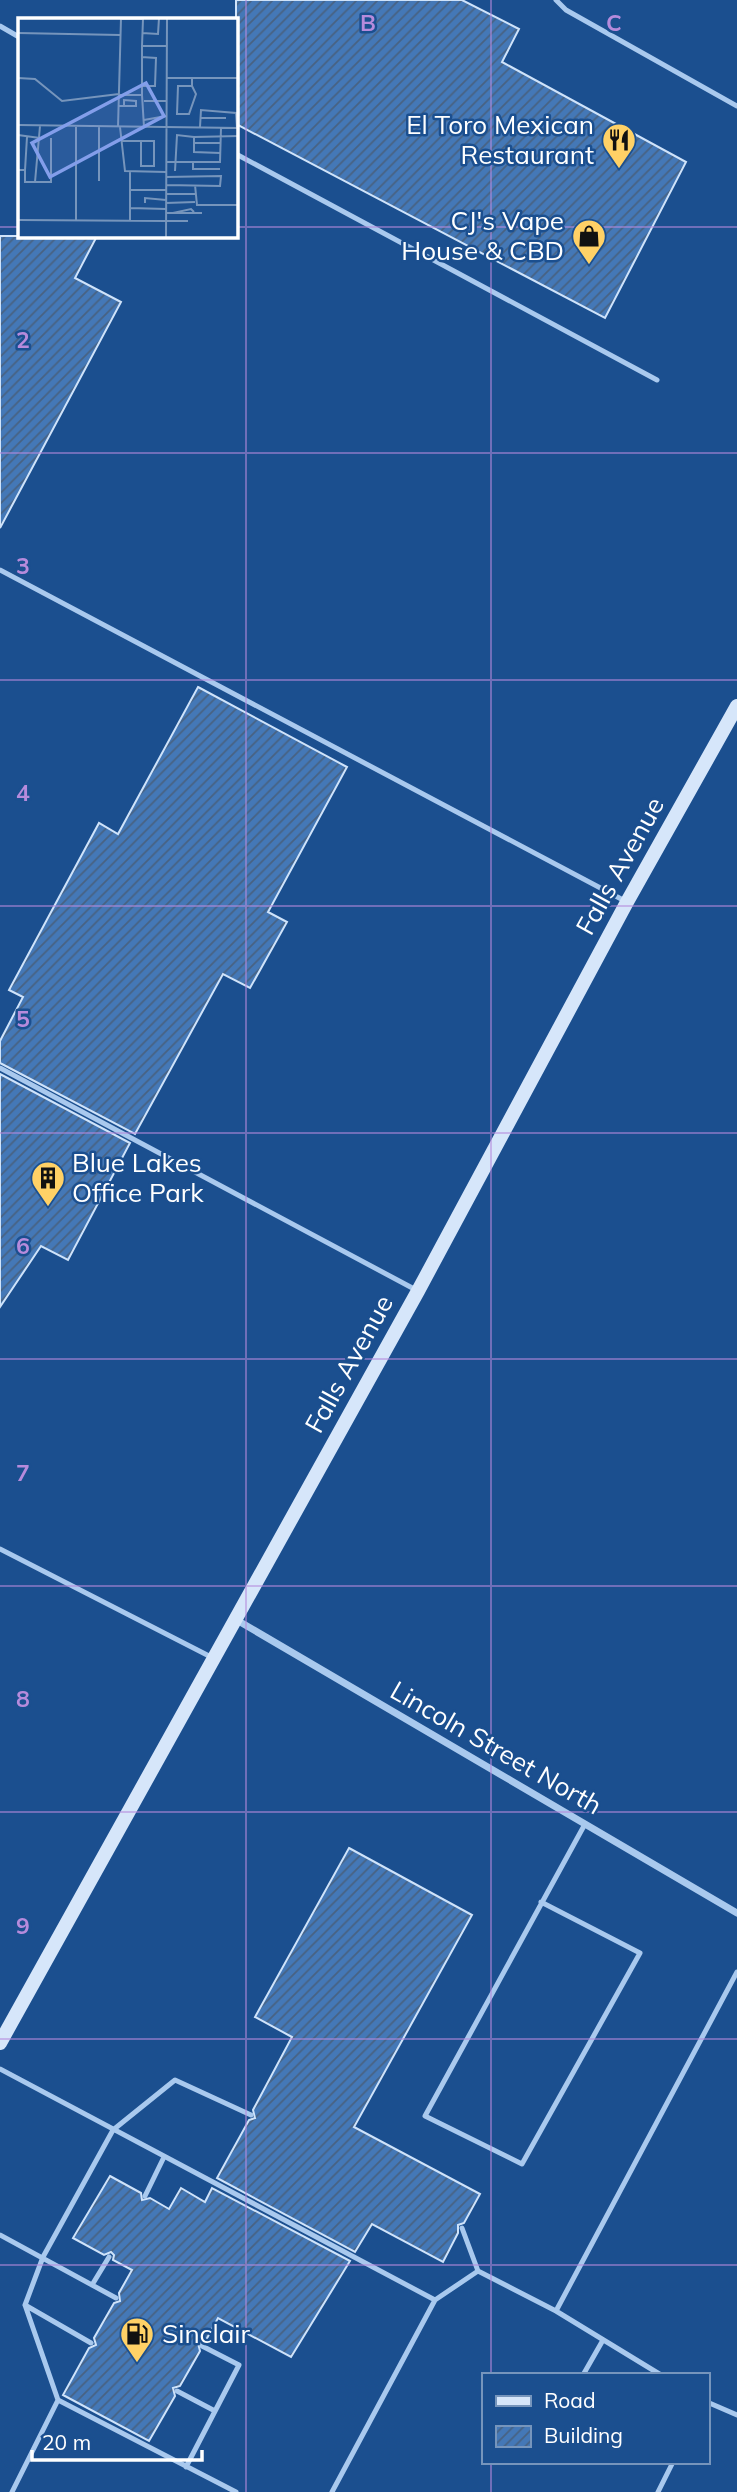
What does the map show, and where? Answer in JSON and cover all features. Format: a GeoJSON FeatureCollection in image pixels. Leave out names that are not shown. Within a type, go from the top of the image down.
{"type":"FeatureCollection","features":[{"type":"Feature","properties":{"kind":"main road","name":"Falls Avenue"},"geometry":{"type":"LineString","coordinates":[[0,2043],[418,1291],[627,902],[737,706]]}},
{"type":"Feature","properties":{"kind":"street","name":"Lincoln Street North"},"geometry":{"type":"LineString","coordinates":[[235,1618],[737,1913]]}},
{"type":"Feature","properties":{"kind":"lane"},"geometry":{"type":"LineString","coordinates":[[556,0],[566,10],[737,106]]}},
{"type":"Feature","properties":{"kind":"lane"},"geometry":{"type":"LineString","coordinates":[[0,26],[18,36]]}},
{"type":"Feature","properties":{"kind":"lane"},"geometry":{"type":"LineString","coordinates":[[238,154],[657,380]]}},
{"type":"Feature","properties":{"kind":"lane"},"geometry":{"type":"LineString","coordinates":[[0,570],[627,902]]}},
{"type":"Feature","properties":{"kind":"lane"},"geometry":{"type":"LineString","coordinates":[[0,1068],[418,1291]]}},
{"type":"Feature","properties":{"kind":"lane"},"geometry":{"type":"LineString","coordinates":[[0,1549],[213,1658]]}},
{"type":"Feature","properties":{"kind":"lane"},"geometry":{"type":"LineString","coordinates":[[541,1902],[640,1953],[522,2164],[425,2116],[541,1902],[585,1824]]}},
{"type":"Feature","properties":{"kind":"lane"},"geometry":{"type":"LineString","coordinates":[[556,2311],[737,1972]]}},
{"type":"Feature","properties":{"kind":"lane"},"geometry":{"type":"LineString","coordinates":[[0,2069],[435,2301]]}},
{"type":"Feature","properties":{"kind":"lane"},"geometry":{"type":"LineString","coordinates":[[236,2492],[58,2400],[25,2305],[43,2257],[113,2130],[175,2080],[251,2115]]}},
{"type":"Feature","properties":{"kind":"lane"},"geometry":{"type":"LineString","coordinates":[[145,2196],[164,2157]]}},
{"type":"Feature","properties":{"kind":"lane"},"geometry":{"type":"LineString","coordinates":[[462,2228],[478,2271],[556,2311],[658,2373]]}},
{"type":"Feature","properties":{"kind":"lane"},"geometry":{"type":"LineString","coordinates":[[0,2235],[116,2298]]}},
{"type":"Feature","properties":{"kind":"lane"},"geometry":{"type":"LineString","coordinates":[[92,2286],[109,2257]]}},
{"type":"Feature","properties":{"kind":"lane"},"geometry":{"type":"LineString","coordinates":[[332,2492],[435,2301],[478,2271]]}},
{"type":"Feature","properties":{"kind":"lane"},"geometry":{"type":"LineString","coordinates":[[25,2305],[91,2343]]}},
{"type":"Feature","properties":{"kind":"lane"},"geometry":{"type":"LineString","coordinates":[[584,2373],[603,2340]]}},
{"type":"Feature","properties":{"kind":"lane"},"geometry":{"type":"LineString","coordinates":[[186,2467],[239,2365],[202,2347]]}},
{"type":"Feature","properties":{"kind":"lane"},"geometry":{"type":"LineString","coordinates":[[177,2390],[215,2411]]}},
{"type":"Feature","properties":{"kind":"lane"},"geometry":{"type":"LineString","coordinates":[[12,2492],[58,2400]]}},
{"type":"Feature","properties":{"kind":"lane"},"geometry":{"type":"LineString","coordinates":[[709,2403],[737,2415]]}},
{"type":"Feature","properties":{"kind":"lane"},"geometry":{"type":"LineString","coordinates":[[658,2492],[672,2464]]}},
{"type":"Feature","properties":{"kind":"building"},"geometry":{"type":"Polygon","coordinates":[[[236,0],[462,0],[519,29],[502,62],[686,162],[605,318],[238,125],[236,0]]]}},
{"type":"Feature","properties":{"kind":"building"},"geometry":{"type":"Polygon","coordinates":[[[0,236],[96,238],[75,278],[121,302],[0,528],[0,236]]]}},
{"type":"Feature","properties":{"kind":"building"},"geometry":{"type":"Polygon","coordinates":[[[198,687],[347,767],[268,912],[287,922],[250,988],[223,974],[135,1134],[0,1063],[0,1041],[23,997],[9,990],[99,823],[118,834],[198,687]]]}},
{"type":"Feature","properties":{"kind":"building","name":"Blue Lakes Office Park"},"geometry":{"type":"Polygon","coordinates":[[[0,1074],[130,1143],[68,1260],[41,1246],[0,1307],[0,1074]]]}},
{"type":"Feature","properties":{"kind":"building"},"geometry":{"type":"Polygon","coordinates":[[[349,1848],[472,1915],[354,2127],[480,2194],[464,2223],[458,2225],[458,2233],[443,2262],[372,2224],[355,2252],[217,2178],[249,2120],[255,2118],[253,2110],[292,2037],[255,2017],[349,1848]]]}},
{"type":"Feature","properties":{"kind":"building"},"geometry":{"type":"Polygon","coordinates":[[[110,2176],[141,2193],[142,2200],[150,2198],[169,2209],[181,2188],[205,2202],[212,2188],[350,2261],[291,2357],[218,2318],[205,2342],[198,2343],[200,2351],[180,2386],[173,2388],[175,2396],[149,2441],[63,2395],[89,2348],[96,2345],[94,2338],[114,2303],[120,2301],[119,2293],[132,2270],[113,2260],[114,2255],[111,2252],[104,2255],[73,2238],[110,2176]]]}},
{"type":"Feature","properties":{"kind":"place","name":"El Toro Mexican Restaurant"},"geometry":{"type":"Point","coordinates":[619,170]}},
{"type":"Feature","properties":{"kind":"place","name":"CJ's Vape House & CBD"},"geometry":{"type":"Point","coordinates":[589,266]}},
{"type":"Feature","properties":{"kind":"place","name":"Blue Lakes Office Park"},"geometry":{"type":"Point","coordinates":[48,1208]}},
{"type":"Feature","properties":{"kind":"place","name":"Sinclair"},"geometry":{"type":"Point","coordinates":[137,2364]}}]}
